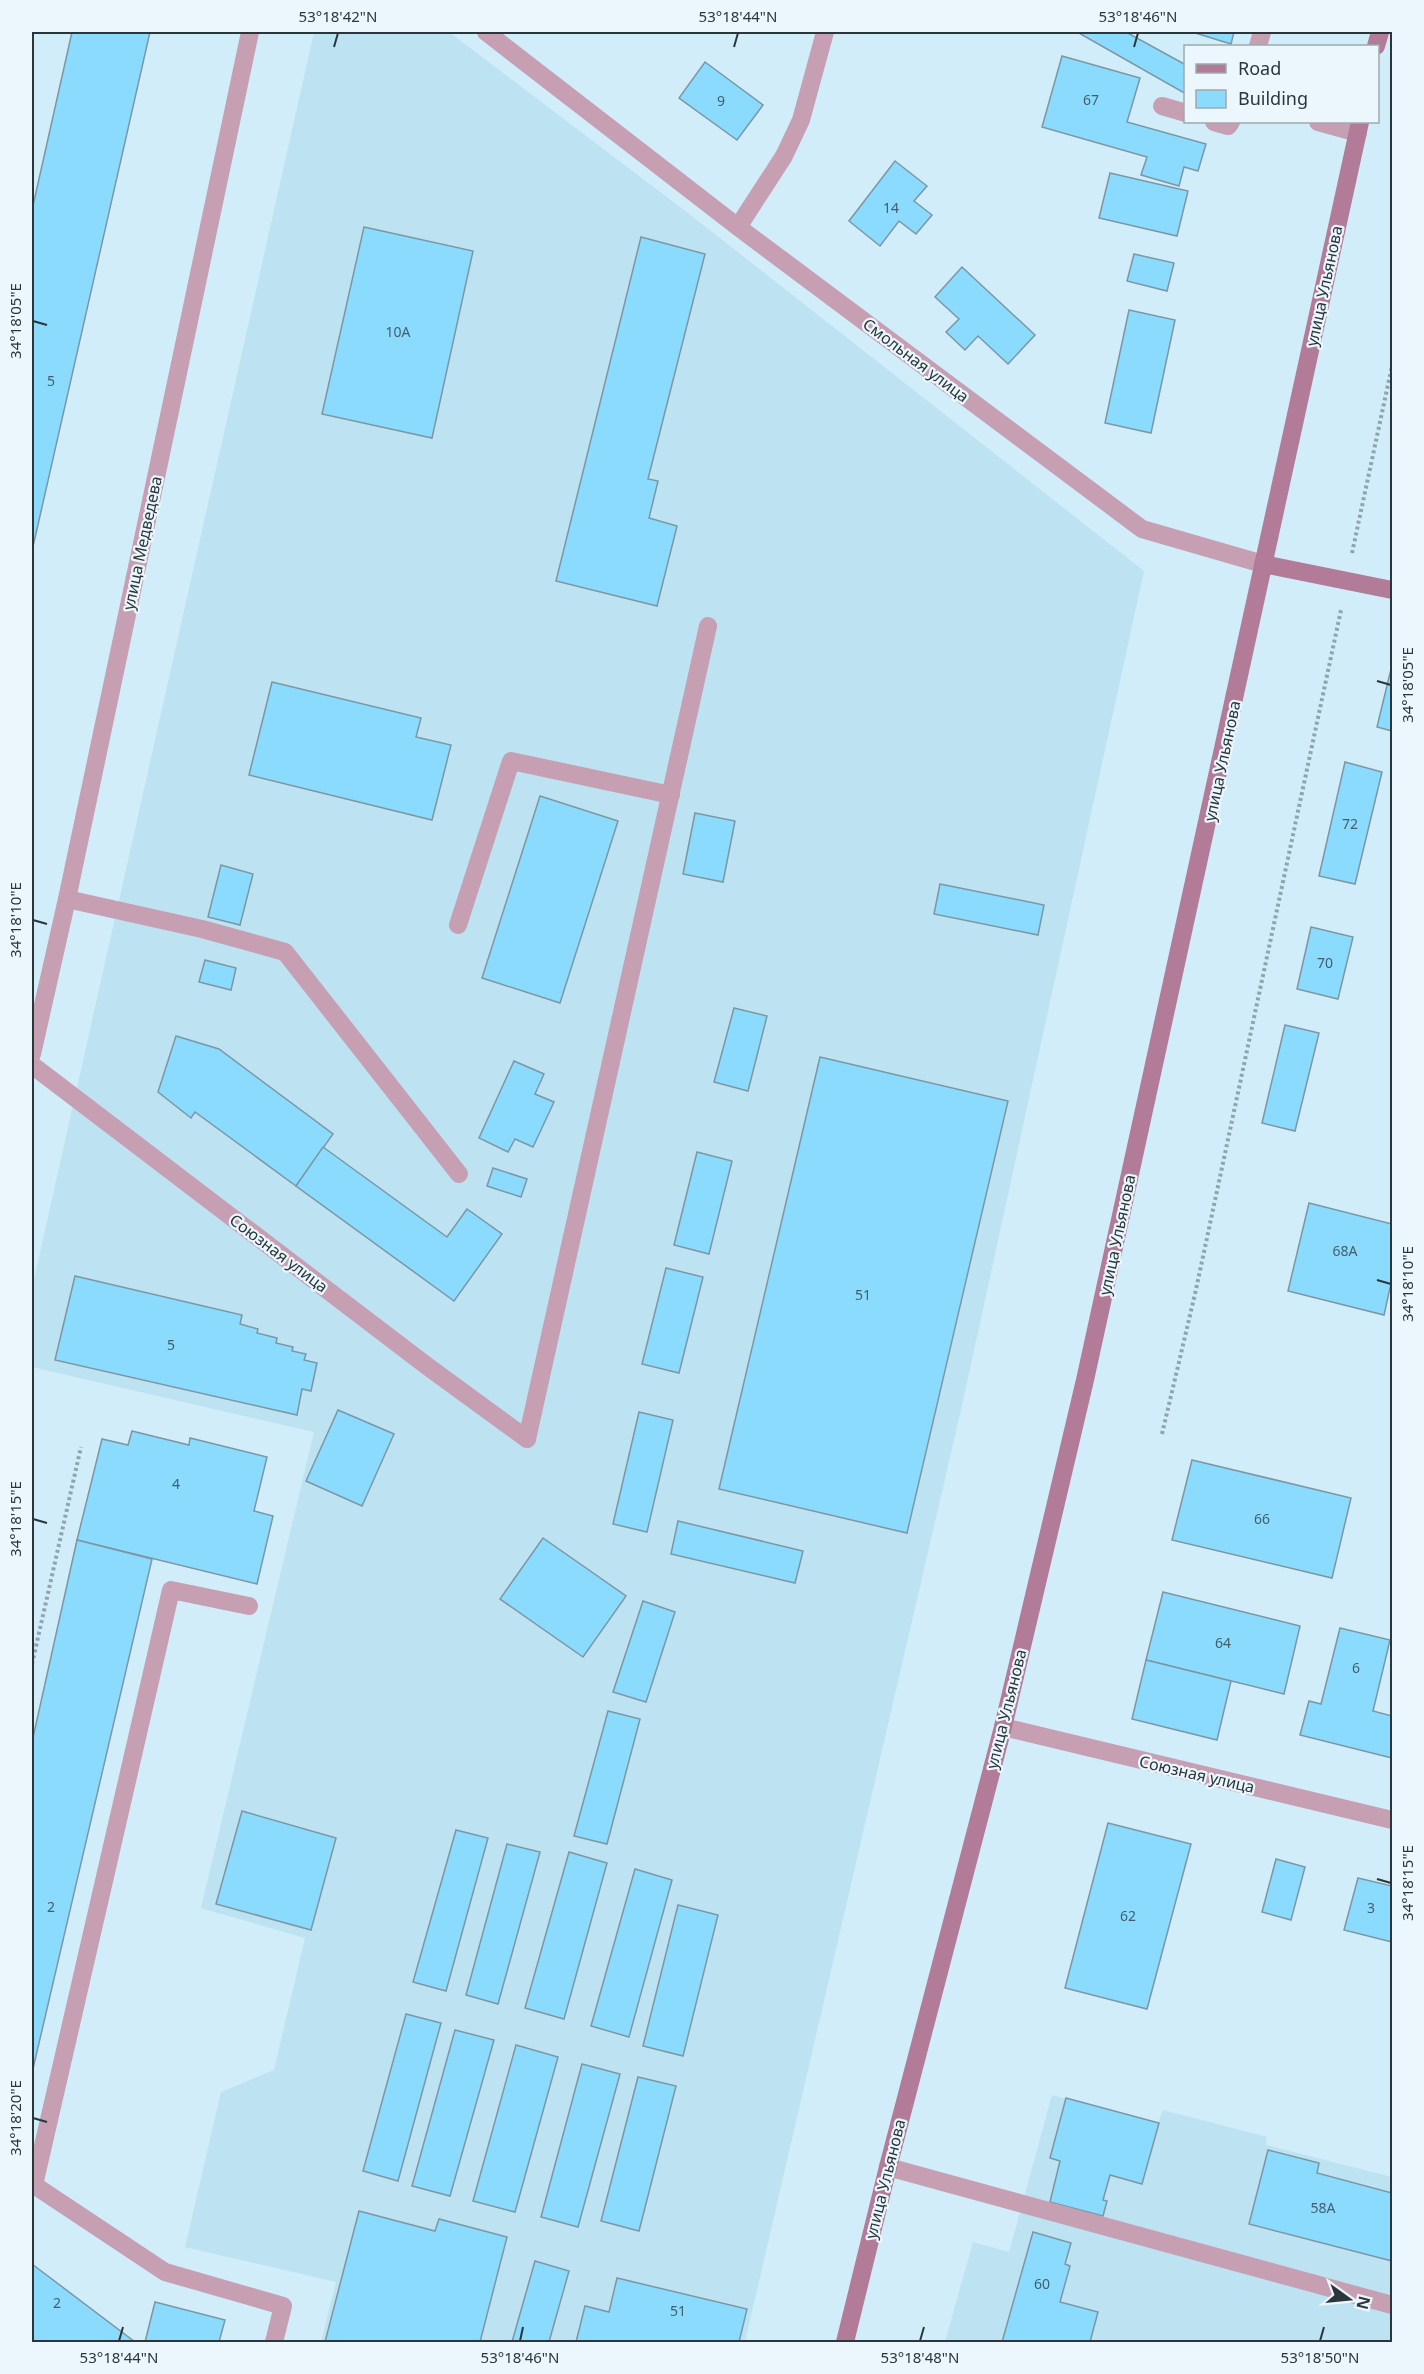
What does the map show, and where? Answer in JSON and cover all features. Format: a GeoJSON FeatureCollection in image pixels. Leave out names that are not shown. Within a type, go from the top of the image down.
{"type":"FeatureCollection","features":[{"type":"Feature","properties":{"kind":"main road","name":"улица Ульянова"},"geometry":{"type":"LineString","coordinates":[[845,2343],[888,2167],[1003,1726],[1085,1380],[1359,127]]}},
{"type":"Feature","properties":{"kind":"main road","name":"Смольная улица"},"geometry":{"type":"LineString","coordinates":[[1263,564],[1392,590]]}},
{"type":"Feature","properties":{"kind":"street","name":"улица Медведева"},"geometry":{"type":"LineString","coordinates":[[32,1054],[67,899],[250,32]]}},
{"type":"Feature","properties":{"kind":"street","name":"Смольная улица"},"geometry":{"type":"LineString","coordinates":[[486,32],[738,227],[1142,529],[1263,564]]}},
{"type":"Feature","properties":{"kind":"street"},"geometry":{"type":"LineString","coordinates":[[738,227],[784,156],[801,120],[825,32]]}},
{"type":"Feature","properties":{"kind":"street"},"geometry":{"type":"LineString","coordinates":[[1162,106],[1184,113]]}},
{"type":"Feature","properties":{"kind":"street"},"geometry":{"type":"LineString","coordinates":[[1326,123],[1359,127]]}},
{"type":"Feature","properties":{"kind":"street"},"geometry":{"type":"LineString","coordinates":[[458,926],[511,761],[671,795],[708,626]]}},
{"type":"Feature","properties":{"kind":"street","name":"Союзная улица"},"geometry":{"type":"LineString","coordinates":[[32,1065],[427,1366],[527,1439],[671,795]]}},
{"type":"Feature","properties":{"kind":"street"},"geometry":{"type":"LineString","coordinates":[[67,899],[201,929],[285,952],[459,1174]]}},
{"type":"Feature","properties":{"kind":"street"},"geometry":{"type":"LineString","coordinates":[[249,1606],[171,1590],[34,2185],[165,2272],[283,2306],[274,2343]]}},
{"type":"Feature","properties":{"kind":"street","name":"Союзная улица"},"geometry":{"type":"LineString","coordinates":[[1003,1726],[1392,1820]]}},
{"type":"Feature","properties":{"kind":"street"},"geometry":{"type":"LineString","coordinates":[[888,2167],[1392,2305]]}},
{"type":"Feature","properties":{"kind":"path"},"geometry":{"type":"LineString","coordinates":[[1162,1434],[1263,981],[1392,366]]}},
{"type":"Feature","properties":{"kind":"path"},"geometry":{"type":"LineString","coordinates":[[32,1664],[81,1447]]}},
{"type":"Feature","properties":{"kind":"shaded area"},"geometry":{"type":"Polygon","coordinates":[[[314,32],[449,32],[688,213],[1144,571],[963,1401],[745,2342],[321,2342],[336,2282],[185,2247],[221,2092],[274,2070],[305,1938],[201,1908],[314,1432],[32,1367],[32,1288],[314,32]]]}},
{"type":"Feature","properties":{"kind":"shaded area"},"geometry":{"type":"Polygon","coordinates":[[[1052,2095],[1158,2123],[1163,2110],[1267,2137],[1266,2145],[1392,2177],[1392,2342],[945,2342],[973,2242],[1009,2252],[1052,2095]]]}},
{"type":"Feature","properties":{"kind":"building"},"geometry":{"type":"Polygon","coordinates":[[[72,32],[150,32],[32,551],[32,210],[72,32]]]}},
{"type":"Feature","properties":{"kind":"building"},"geometry":{"type":"Polygon","coordinates":[[[1077,32],[1126,32],[1184,64],[1184,93],[1077,32]]]}},
{"type":"Feature","properties":{"kind":"building"},"geometry":{"type":"Polygon","coordinates":[[[1192,32],[1234,32],[1231,44],[1192,32]]]}},
{"type":"Feature","properties":{"kind":"building"},"geometry":{"type":"Polygon","coordinates":[[[1062,56],[1140,78],[1127,122],[1206,144],[1198,171],[1184,167],[1179,186],[1141,175],[1147,157],[1042,127],[1062,56]]]}},
{"type":"Feature","properties":{"kind":"building"},"geometry":{"type":"Polygon","coordinates":[[[705,62],[763,105],[737,140],[679,98],[705,62]]]}},
{"type":"Feature","properties":{"kind":"building"},"geometry":{"type":"Polygon","coordinates":[[[895,161],[927,186],[914,201],[932,215],[916,234],[899,221],[880,246],[849,221],[895,161]]]}},
{"type":"Feature","properties":{"kind":"building"},"geometry":{"type":"Polygon","coordinates":[[[1110,173],[1188,191],[1177,236],[1099,218],[1110,173]]]}},
{"type":"Feature","properties":{"kind":"building"},"geometry":{"type":"Polygon","coordinates":[[[364,227],[473,251],[432,438],[322,414],[364,227]]]}},
{"type":"Feature","properties":{"kind":"building"},"geometry":{"type":"Polygon","coordinates":[[[641,237],[705,254],[648,479],[658,481],[649,518],[677,526],[657,606],[556,581],[641,237]]]}},
{"type":"Feature","properties":{"kind":"building"},"geometry":{"type":"Polygon","coordinates":[[[1134,254],[1174,263],[1167,291],[1127,281],[1134,254]]]}},
{"type":"Feature","properties":{"kind":"building"},"geometry":{"type":"Polygon","coordinates":[[[962,267],[1035,335],[1008,364],[978,336],[965,350],[946,332],[959,319],[935,297],[962,267]]]}},
{"type":"Feature","properties":{"kind":"building"},"geometry":{"type":"Polygon","coordinates":[[[1129,310],[1175,320],[1151,433],[1105,423],[1129,310]]]}},
{"type":"Feature","properties":{"kind":"building"},"geometry":{"type":"Polygon","coordinates":[[[1392,669],[1392,731],[1377,727],[1392,669]]]}},
{"type":"Feature","properties":{"kind":"building"},"geometry":{"type":"Polygon","coordinates":[[[272,682],[421,718],[416,737],[451,745],[432,820],[249,775],[272,682]]]}},
{"type":"Feature","properties":{"kind":"building"},"geometry":{"type":"Polygon","coordinates":[[[1345,762],[1382,772],[1355,884],[1319,876],[1345,762]]]}},
{"type":"Feature","properties":{"kind":"building"},"geometry":{"type":"Polygon","coordinates":[[[540,796],[618,821],[560,1003],[482,978],[540,796]]]}},
{"type":"Feature","properties":{"kind":"building"},"geometry":{"type":"Polygon","coordinates":[[[695,813],[735,821],[723,882],[683,874],[695,813]]]}},
{"type":"Feature","properties":{"kind":"building"},"geometry":{"type":"Polygon","coordinates":[[[221,865],[253,874],[240,925],[208,917],[221,865]]]}},
{"type":"Feature","properties":{"kind":"building"},"geometry":{"type":"Polygon","coordinates":[[[940,884],[1044,905],[1038,935],[934,914],[940,884]]]}},
{"type":"Feature","properties":{"kind":"building"},"geometry":{"type":"Polygon","coordinates":[[[1311,927],[1353,937],[1338,999],[1297,989],[1311,927]]]}},
{"type":"Feature","properties":{"kind":"building"},"geometry":{"type":"Polygon","coordinates":[[[205,960],[236,968],[231,990],[199,982],[205,960]]]}},
{"type":"Feature","properties":{"kind":"building"},"geometry":{"type":"Polygon","coordinates":[[[734,1008],[767,1016],[748,1091],[714,1082],[734,1008]]]}},
{"type":"Feature","properties":{"kind":"building"},"geometry":{"type":"Polygon","coordinates":[[[1285,1025],[1319,1033],[1295,1131],[1262,1123],[1285,1025]]]}},
{"type":"Feature","properties":{"kind":"building"},"geometry":{"type":"Polygon","coordinates":[[[176,1036],[219,1049],[333,1134],[296,1186],[195,1112],[191,1118],[158,1092],[176,1036]]]}},
{"type":"Feature","properties":{"kind":"building"},"geometry":{"type":"Polygon","coordinates":[[[820,1057],[1008,1101],[907,1533],[719,1489],[820,1057]]]}},
{"type":"Feature","properties":{"kind":"building"},"geometry":{"type":"Polygon","coordinates":[[[514,1061],[544,1074],[535,1094],[554,1102],[533,1147],[515,1139],[508,1152],[479,1138],[514,1061]]]}},
{"type":"Feature","properties":{"kind":"building"},"geometry":{"type":"Polygon","coordinates":[[[323,1147],[447,1237],[467,1209],[502,1234],[454,1301],[296,1186],[323,1147]]]}},
{"type":"Feature","properties":{"kind":"building"},"geometry":{"type":"Polygon","coordinates":[[[697,1152],[732,1161],[709,1254],[674,1245],[697,1152]]]}},
{"type":"Feature","properties":{"kind":"building"},"geometry":{"type":"Polygon","coordinates":[[[493,1168],[527,1179],[521,1197],[487,1186],[493,1168]]]}},
{"type":"Feature","properties":{"kind":"building"},"geometry":{"type":"Polygon","coordinates":[[[1309,1203],[1392,1224],[1392,1279],[1384,1315],[1288,1291],[1309,1203]]]}},
{"type":"Feature","properties":{"kind":"building"},"geometry":{"type":"Polygon","coordinates":[[[666,1268],[703,1277],[679,1373],[642,1364],[666,1268]]]}},
{"type":"Feature","properties":{"kind":"building"},"geometry":{"type":"Polygon","coordinates":[[[75,1276],[242,1315],[240,1324],[258,1329],[257,1333],[277,1338],[276,1343],[293,1347],[292,1351],[306,1354],[304,1360],[317,1363],[311,1391],[302,1389],[297,1415],[55,1360],[75,1276]]]}},
{"type":"Feature","properties":{"kind":"building"},"geometry":{"type":"Polygon","coordinates":[[[338,1410],[394,1434],[362,1506],[306,1481],[338,1410]]]}},
{"type":"Feature","properties":{"kind":"building"},"geometry":{"type":"Polygon","coordinates":[[[639,1412],[673,1420],[647,1532],[613,1524],[639,1412]]]}},
{"type":"Feature","properties":{"kind":"building"},"geometry":{"type":"Polygon","coordinates":[[[132,1431],[189,1445],[190,1438],[267,1457],[254,1511],[273,1516],[257,1584],[77,1540],[102,1439],[128,1445],[132,1431]]]}},
{"type":"Feature","properties":{"kind":"building"},"geometry":{"type":"Polygon","coordinates":[[[1192,1460],[1351,1498],[1332,1578],[1172,1540],[1192,1460]]]}},
{"type":"Feature","properties":{"kind":"building"},"geometry":{"type":"Polygon","coordinates":[[[678,1521],[803,1551],[795,1583],[671,1554],[678,1521]]]}},
{"type":"Feature","properties":{"kind":"building"},"geometry":{"type":"Polygon","coordinates":[[[543,1538],[626,1596],[583,1657],[500,1599],[543,1538]]]}},
{"type":"Feature","properties":{"kind":"building"},"geometry":{"type":"Polygon","coordinates":[[[77,1540],[152,1559],[32,2073],[32,1742],[77,1540]]]}},
{"type":"Feature","properties":{"kind":"building"},"geometry":{"type":"Polygon","coordinates":[[[1163,1592],[1300,1626],[1284,1694],[1146,1660],[1163,1592]]]}},
{"type":"Feature","properties":{"kind":"building"},"geometry":{"type":"Polygon","coordinates":[[[643,1601],[675,1612],[646,1702],[613,1692],[643,1601]]]}},
{"type":"Feature","properties":{"kind":"building"},"geometry":{"type":"Polygon","coordinates":[[[1340,1628],[1390,1640],[1373,1711],[1392,1716],[1392,1758],[1300,1735],[1309,1701],[1321,1704],[1340,1628]]]}},
{"type":"Feature","properties":{"kind":"building"},"geometry":{"type":"Polygon","coordinates":[[[1146,1660],[1231,1681],[1217,1740],[1132,1719],[1146,1660]]]}},
{"type":"Feature","properties":{"kind":"building"},"geometry":{"type":"Polygon","coordinates":[[[608,1711],[640,1719],[607,1844],[574,1836],[608,1711]]]}},
{"type":"Feature","properties":{"kind":"building"},"geometry":{"type":"Polygon","coordinates":[[[242,1811],[336,1838],[311,1930],[216,1904],[242,1811]]]}},
{"type":"Feature","properties":{"kind":"building"},"geometry":{"type":"Polygon","coordinates":[[[1108,1823],[1191,1844],[1147,2009],[1065,1988],[1108,1823]]]}},
{"type":"Feature","properties":{"kind":"building"},"geometry":{"type":"Polygon","coordinates":[[[456,1830],[488,1838],[446,1991],[413,1982],[456,1830]]]}},
{"type":"Feature","properties":{"kind":"building"},"geometry":{"type":"Polygon","coordinates":[[[507,1844],[540,1852],[498,2004],[466,1995],[507,1844]]]}},
{"type":"Feature","properties":{"kind":"building"},"geometry":{"type":"Polygon","coordinates":[[[569,1852],[607,1863],[564,2019],[525,2008],[569,1852]]]}},
{"type":"Feature","properties":{"kind":"building"},"geometry":{"type":"Polygon","coordinates":[[[1276,1859],[1305,1867],[1291,1920],[1262,1912],[1276,1859]]]}},
{"type":"Feature","properties":{"kind":"building"},"geometry":{"type":"Polygon","coordinates":[[[635,1869],[672,1880],[629,2037],[591,2026],[635,1869]]]}},
{"type":"Feature","properties":{"kind":"building"},"geometry":{"type":"Polygon","coordinates":[[[1358,1878],[1392,1886],[1392,1942],[1344,1930],[1358,1878]]]}},
{"type":"Feature","properties":{"kind":"building"},"geometry":{"type":"Polygon","coordinates":[[[678,1905],[718,1915],[683,2056],[643,2046],[678,1905]]]}},
{"type":"Feature","properties":{"kind":"building"},"geometry":{"type":"Polygon","coordinates":[[[406,2014],[441,2023],[398,2181],[363,2171],[406,2014]]]}},
{"type":"Feature","properties":{"kind":"building"},"geometry":{"type":"Polygon","coordinates":[[[455,2030],[494,2040],[450,2196],[412,2186],[455,2030]]]}},
{"type":"Feature","properties":{"kind":"building"},"geometry":{"type":"Polygon","coordinates":[[[516,2045],[558,2057],[515,2212],[473,2201],[516,2045]]]}},
{"type":"Feature","properties":{"kind":"building"},"geometry":{"type":"Polygon","coordinates":[[[582,2064],[620,2074],[578,2227],[541,2217],[582,2064]]]}},
{"type":"Feature","properties":{"kind":"building"},"geometry":{"type":"Polygon","coordinates":[[[638,2077],[676,2086],[639,2231],[601,2221],[638,2077]]]}},
{"type":"Feature","properties":{"kind":"building"},"geometry":{"type":"Polygon","coordinates":[[[1066,2098],[1159,2123],[1142,2184],[1110,2175],[1103,2200],[1107,2201],[1103,2216],[1050,2202],[1060,2161],[1050,2158],[1066,2098]]]}},
{"type":"Feature","properties":{"kind":"building"},"geometry":{"type":"Polygon","coordinates":[[[1268,2150],[1319,2163],[1317,2173],[1392,2193],[1392,2261],[1249,2224],[1268,2150]]]}},
{"type":"Feature","properties":{"kind":"building"},"geometry":{"type":"Polygon","coordinates":[[[359,2211],[435,2231],[439,2219],[507,2237],[480,2342],[325,2342],[359,2211]]]}},
{"type":"Feature","properties":{"kind":"building"},"geometry":{"type":"Polygon","coordinates":[[[1033,2232],[1071,2243],[1065,2264],[1070,2266],[1060,2302],[1098,2312],[1090,2342],[1002,2342],[1033,2232]]]}},
{"type":"Feature","properties":{"kind":"building"},"geometry":{"type":"Polygon","coordinates":[[[535,2261],[569,2271],[549,2342],[512,2342],[535,2261]]]}},
{"type":"Feature","properties":{"kind":"building"},"geometry":{"type":"Polygon","coordinates":[[[32,2264],[135,2342],[32,2342],[32,2264]]]}},
{"type":"Feature","properties":{"kind":"building"},"geometry":{"type":"Polygon","coordinates":[[[617,2278],[747,2309],[739,2342],[576,2342],[585,2306],[609,2312],[617,2278]]]}},
{"type":"Feature","properties":{"kind":"building"},"geometry":{"type":"Polygon","coordinates":[[[155,2302],[225,2320],[219,2342],[145,2342],[155,2302]]]}}]}
